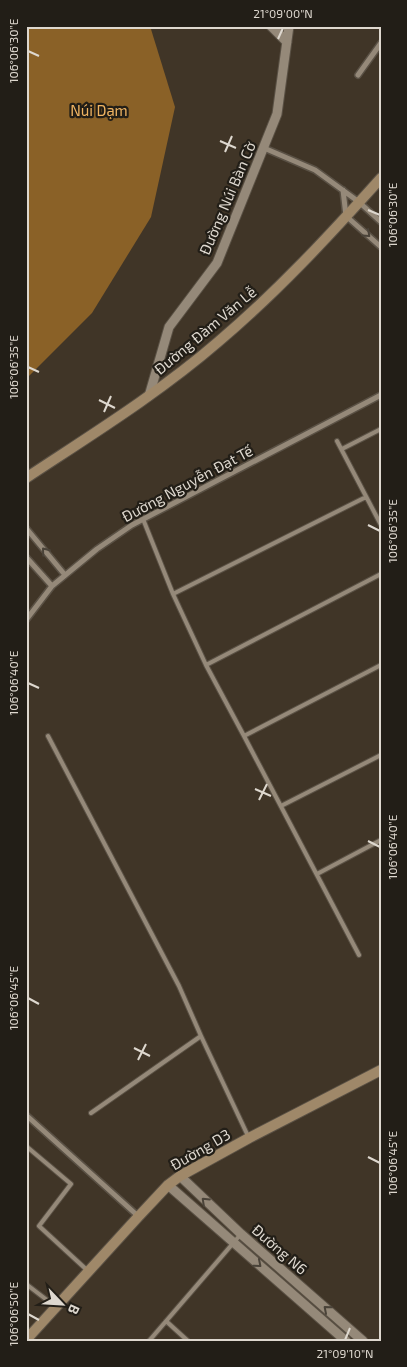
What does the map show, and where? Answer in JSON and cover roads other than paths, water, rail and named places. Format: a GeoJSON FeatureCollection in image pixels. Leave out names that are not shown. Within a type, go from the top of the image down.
{"type":"FeatureCollection","features":[{"type":"Feature","properties":{"kind":"main road","name":"Đường Đàm Văn Lễ"},"geometry":{"type":"LineString","coordinates":[[26,478],[149,396],[217,343],[283,284],[381,178]]}},
{"type":"Feature","properties":{"kind":"main road","name":"Đường D3"},"geometry":{"type":"LineString","coordinates":[[26,1340],[138,1217],[180,1176],[381,1070]]}},
{"type":"Feature","properties":{"kind":"street"},"geometry":{"type":"LineString","coordinates":[[271,26],[287,42]]}},
{"type":"Feature","properties":{"kind":"street","name":"Đường Núi Bàn Cờ"},"geometry":{"type":"LineString","coordinates":[[149,396],[169,327],[216,263],[264,148],[276,114],[289,26]]}},
{"type":"Feature","properties":{"kind":"street"},"geometry":{"type":"LineString","coordinates":[[358,75],[381,43]]}},
{"type":"Feature","properties":{"kind":"street"},"geometry":{"type":"LineString","coordinates":[[264,148],[315,170],[359,202],[381,222]]}},
{"type":"Feature","properties":{"kind":"street"},"geometry":{"type":"LineString","coordinates":[[343,190],[346,216],[381,247]]}},
{"type":"Feature","properties":{"kind":"street","name":"Đường Nguyễn Đạt Tế"},"geometry":{"type":"LineString","coordinates":[[26,620],[52,586],[97,549],[143,519],[381,395]]}},
{"type":"Feature","properties":{"kind":"street"},"geometry":{"type":"LineString","coordinates":[[26,528],[65,575]]}},
{"type":"Feature","properties":{"kind":"street"},"geometry":{"type":"LineString","coordinates":[[26,557],[52,586]]}},
{"type":"Feature","properties":{"kind":"street"},"geometry":{"type":"LineString","coordinates":[[26,1115],[138,1217]]}},
{"type":"Feature","properties":{"kind":"street","name":"Đường N6"},"geometry":{"type":"LineString","coordinates":[[180,1176],[241,1234],[364,1341]]}},
{"type":"Feature","properties":{"kind":"street","name":"Đường N6"},"geometry":{"type":"LineString","coordinates":[[168,1186],[346,1341]]}},
{"type":"Feature","properties":{"kind":"lane"},"geometry":{"type":"LineString","coordinates":[[342,449],[381,429]]}},
{"type":"Feature","properties":{"kind":"lane"},"geometry":{"type":"LineString","coordinates":[[337,441],[381,525]]}},
{"type":"Feature","properties":{"kind":"lane"},"geometry":{"type":"LineString","coordinates":[[173,594],[366,497]]}},
{"type":"Feature","properties":{"kind":"lane"},"geometry":{"type":"LineString","coordinates":[[143,519],[173,594],[206,665],[359,955]]}},
{"type":"Feature","properties":{"kind":"lane"},"geometry":{"type":"LineString","coordinates":[[206,665],[381,574]]}},
{"type":"Feature","properties":{"kind":"lane"},"geometry":{"type":"LineString","coordinates":[[244,736],[381,665]]}},
{"type":"Feature","properties":{"kind":"lane"},"geometry":{"type":"LineString","coordinates":[[48,736],[180,986],[201,1036],[249,1138]]}},
{"type":"Feature","properties":{"kind":"lane"},"geometry":{"type":"LineString","coordinates":[[281,806],[381,755]]}},
{"type":"Feature","properties":{"kind":"lane"},"geometry":{"type":"LineString","coordinates":[[316,874],[381,840]]}},
{"type":"Feature","properties":{"kind":"lane"},"geometry":{"type":"LineString","coordinates":[[92,1113],[201,1036]]}},
{"type":"Feature","properties":{"kind":"lane"},"geometry":{"type":"LineString","coordinates":[[26,1146],[71,1184],[39,1226],[88,1271]]}},
{"type":"Feature","properties":{"kind":"lane"},"geometry":{"type":"LineString","coordinates":[[149,1341],[241,1234]]}},
{"type":"Feature","properties":{"kind":"lane"},"geometry":{"type":"LineString","coordinates":[[26,1284],[56,1307]]}},
{"type":"Feature","properties":{"kind":"lane"},"geometry":{"type":"LineString","coordinates":[[166,1321],[188,1341]]}},
{"type":"Feature","properties":{"kind":"park label","name":"Núi Dạm"},"geometry":{"type":"Point","coordinates":[99,110]}}]}
